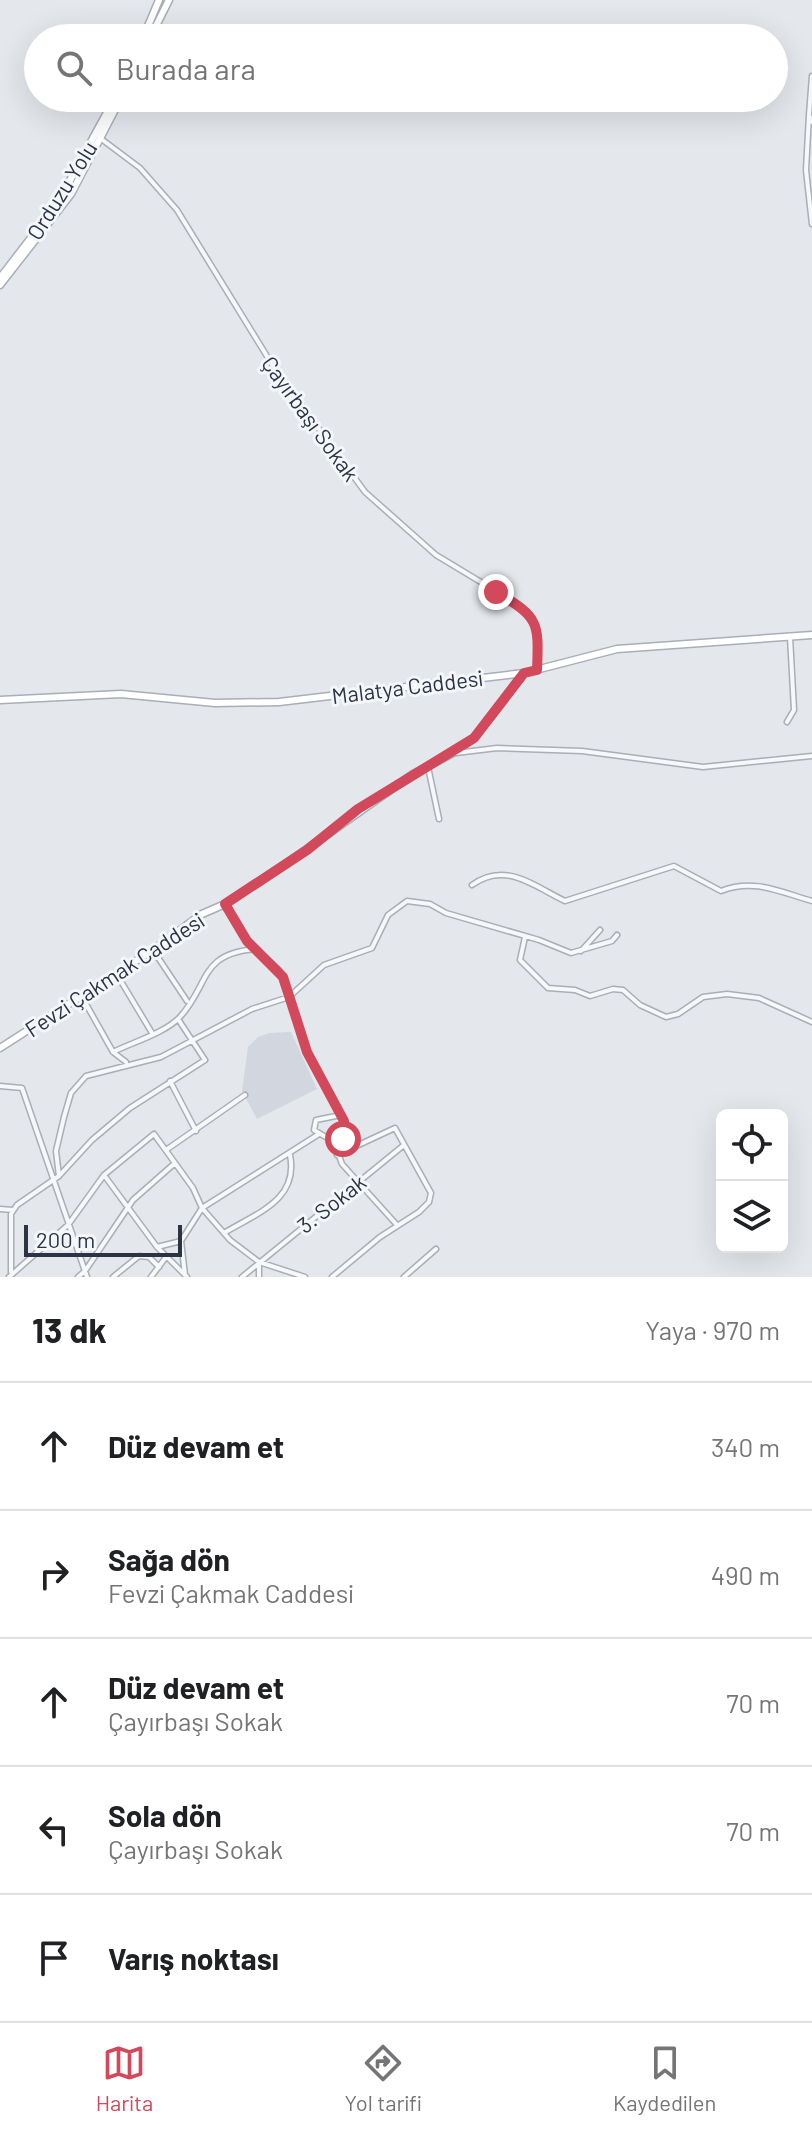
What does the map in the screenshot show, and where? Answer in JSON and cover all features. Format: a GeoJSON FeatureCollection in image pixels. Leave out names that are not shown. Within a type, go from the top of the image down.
{"type":"FeatureCollection","features":[{"type":"Feature","properties":{"kind":"street"},"geometry":{"type":"LineString","coordinates":[[149,24],[159,0]]}},
{"type":"Feature","properties":{"kind":"street"},"geometry":{"type":"LineString","coordinates":[[157,24],[169,0]]}},
{"type":"Feature","properties":{"kind":"street"},"geometry":{"type":"LineString","coordinates":[[812,76],[806,170],[812,224]]}},
{"type":"Feature","properties":{"kind":"street","name":"Orduzu Yolu"},"geometry":{"type":"LineString","coordinates":[[0,278],[57,204],[110,112]]}},
{"type":"Feature","properties":{"kind":"street"},"geometry":{"type":"LineString","coordinates":[[0,285],[22,262],[71,194],[111,112]]}},
{"type":"Feature","properties":{"kind":"street","name":"Çayırbaşı Sokak"},"geometry":{"type":"LineString","coordinates":[[99,137],[140,168],[177,210],[273,366],[365,492],[396,523],[436,555],[504,596],[532,618],[538,635],[537,670]]}},
{"type":"Feature","properties":{"kind":"street","name":"Malatya Caddesi"},"geometry":{"type":"LineString","coordinates":[[0,700],[121,694],[215,703],[279,702],[524,673],[617,649],[812,635]]}},
{"type":"Feature","properties":{"kind":"street"},"geometry":{"type":"LineString","coordinates":[[787,722],[794,710],[790,637]]}},
{"type":"Feature","properties":{"kind":"street","name":"Fevzi Çakmak Caddesi"},"geometry":{"type":"LineString","coordinates":[[2,1048],[153,950],[202,914],[225,904],[307,850],[358,809],[474,738],[524,673]]}},
{"type":"Feature","properties":{"kind":"street"},"geometry":{"type":"LineString","coordinates":[[453,753],[497,748],[589,751],[703,767],[812,756]]}},
{"type":"Feature","properties":{"kind":"street"},"geometry":{"type":"LineString","coordinates":[[428,767],[439,819]]}},
{"type":"Feature","properties":{"kind":"street"},"geometry":{"type":"LineString","coordinates":[[472,885],[484,876],[500,872],[565,901],[674,866],[721,891],[739,884],[753,884],[812,901]]}},
{"type":"Feature","properties":{"kind":"street"},"geometry":{"type":"LineString","coordinates":[[59,1176],[56,1151],[71,1093],[86,1076],[127,1063],[149,1061],[252,1009],[289,997],[298,992],[314,970],[372,948],[388,915],[407,901],[430,904],[446,913],[571,953],[612,941],[617,935]]}},
{"type":"Feature","properties":{"kind":"street"},"geometry":{"type":"LineString","coordinates":[[225,904],[255,949],[279,970],[307,1052],[341,1115],[345,1137],[334,1142]]}},
{"type":"Feature","properties":{"kind":"street"},"geometry":{"type":"LineString","coordinates":[[579,953],[600,930]]}},
{"type":"Feature","properties":{"kind":"street"},"geometry":{"type":"LineString","coordinates":[[525,937],[520,960],[548,988],[575,990],[590,996],[613,989],[623,990],[640,1005],[666,1017],[678,1014],[703,997],[727,994],[746,996],[774,1003],[812,1022]]}},
{"type":"Feature","properties":{"kind":"street"},"geometry":{"type":"LineString","coordinates":[[113,1052],[178,1019],[209,970],[223,957],[234,951],[255,949]]}},
{"type":"Feature","properties":{"kind":"street"},"geometry":{"type":"LineString","coordinates":[[153,950],[188,1002]]}},
{"type":"Feature","properties":{"kind":"street"},"geometry":{"type":"LineString","coordinates":[[116,973],[152,1033]]}},
{"type":"Feature","properties":{"kind":"street"},"geometry":{"type":"LineString","coordinates":[[80,995],[113,1052],[127,1063]]}},
{"type":"Feature","properties":{"kind":"street"},"geometry":{"type":"LineString","coordinates":[[0,1209],[13,1210],[53,1181],[92,1140],[170,1081],[205,1060],[178,1019]]}},
{"type":"Feature","properties":{"kind":"street"},"geometry":{"type":"LineString","coordinates":[[170,1081],[196,1131]]}},
{"type":"Feature","properties":{"kind":"street"},"geometry":{"type":"LineString","coordinates":[[0,1086],[22,1088],[68,1225],[89,1275]]}},
{"type":"Feature","properties":{"kind":"street"},"geometry":{"type":"LineString","coordinates":[[166,1150],[245,1095]]}},
{"type":"Feature","properties":{"kind":"street"},"geometry":{"type":"LineString","coordinates":[[341,1115],[316,1120],[314,1130],[334,1142],[337,1155],[357,1183],[397,1225]]}},
{"type":"Feature","properties":{"kind":"street"},"geometry":{"type":"LineString","coordinates":[[332,1277],[397,1225],[419,1212],[429,1202],[431,1193],[398,1130],[389,1128],[337,1155]]}},
{"type":"Feature","properties":{"kind":"street"},"geometry":{"type":"LineString","coordinates":[[10,1274],[68,1225],[104,1175],[154,1134],[193,1188],[202,1208],[224,1233],[259,1262],[305,1277]]}},
{"type":"Feature","properties":{"kind":"street"},"geometry":{"type":"LineString","coordinates":[[186,1276],[181,1241],[202,1208],[319,1134]]}},
{"type":"Feature","properties":{"kind":"street","name":"3. Sokak"},"geometry":{"type":"LineString","coordinates":[[242,1277],[303,1226],[329,1210],[404,1145]]}},
{"type":"Feature","properties":{"kind":"street"},"geometry":{"type":"LineString","coordinates":[[224,1233],[268,1207],[287,1190],[293,1170],[290,1154]]}},
{"type":"Feature","properties":{"kind":"street"},"geometry":{"type":"LineString","coordinates":[[78,1277],[89,1275],[127,1209],[175,1163]]}},
{"type":"Feature","properties":{"kind":"street"},"geometry":{"type":"LineString","coordinates":[[104,1175],[157,1247],[186,1276]]}},
{"type":"Feature","properties":{"kind":"street"},"geometry":{"type":"LineString","coordinates":[[10,1274],[13,1210]]}},
{"type":"Feature","properties":{"kind":"street"},"geometry":{"type":"LineString","coordinates":[[157,1247],[181,1241]]}},
{"type":"Feature","properties":{"kind":"street"},"geometry":{"type":"LineString","coordinates":[[404,1277],[436,1249]]}},
{"type":"Feature","properties":{"kind":"street"},"geometry":{"type":"LineString","coordinates":[[113,1277],[139,1256],[149,1257],[159,1267]]}},
{"type":"Feature","properties":{"kind":"street"},"geometry":{"type":"LineString","coordinates":[[151,1277],[166,1257]]}},
{"type":"Feature","properties":{"kind":"street"},"geometry":{"type":"LineString","coordinates":[[259,1262],[259,1277]]}},
{"type":"Feature","properties":{"kind":"shaded area"},"geometry":{"type":"Polygon","coordinates":[[[291,1032],[317,1089],[257,1119],[242,1091],[248,1047],[258,1037],[269,1033],[291,1032]]]}},
{"type":"Feature","properties":{"kind":"route"},"geometry":{"type":"LineString","coordinates":[[343,1139],[346,1131],[344,1121],[307,1052],[283,977],[247,941],[225,904],[307,850],[358,809],[474,738],[524,673],[537,670],[537,625],[513,602],[496,592]]}}]}
